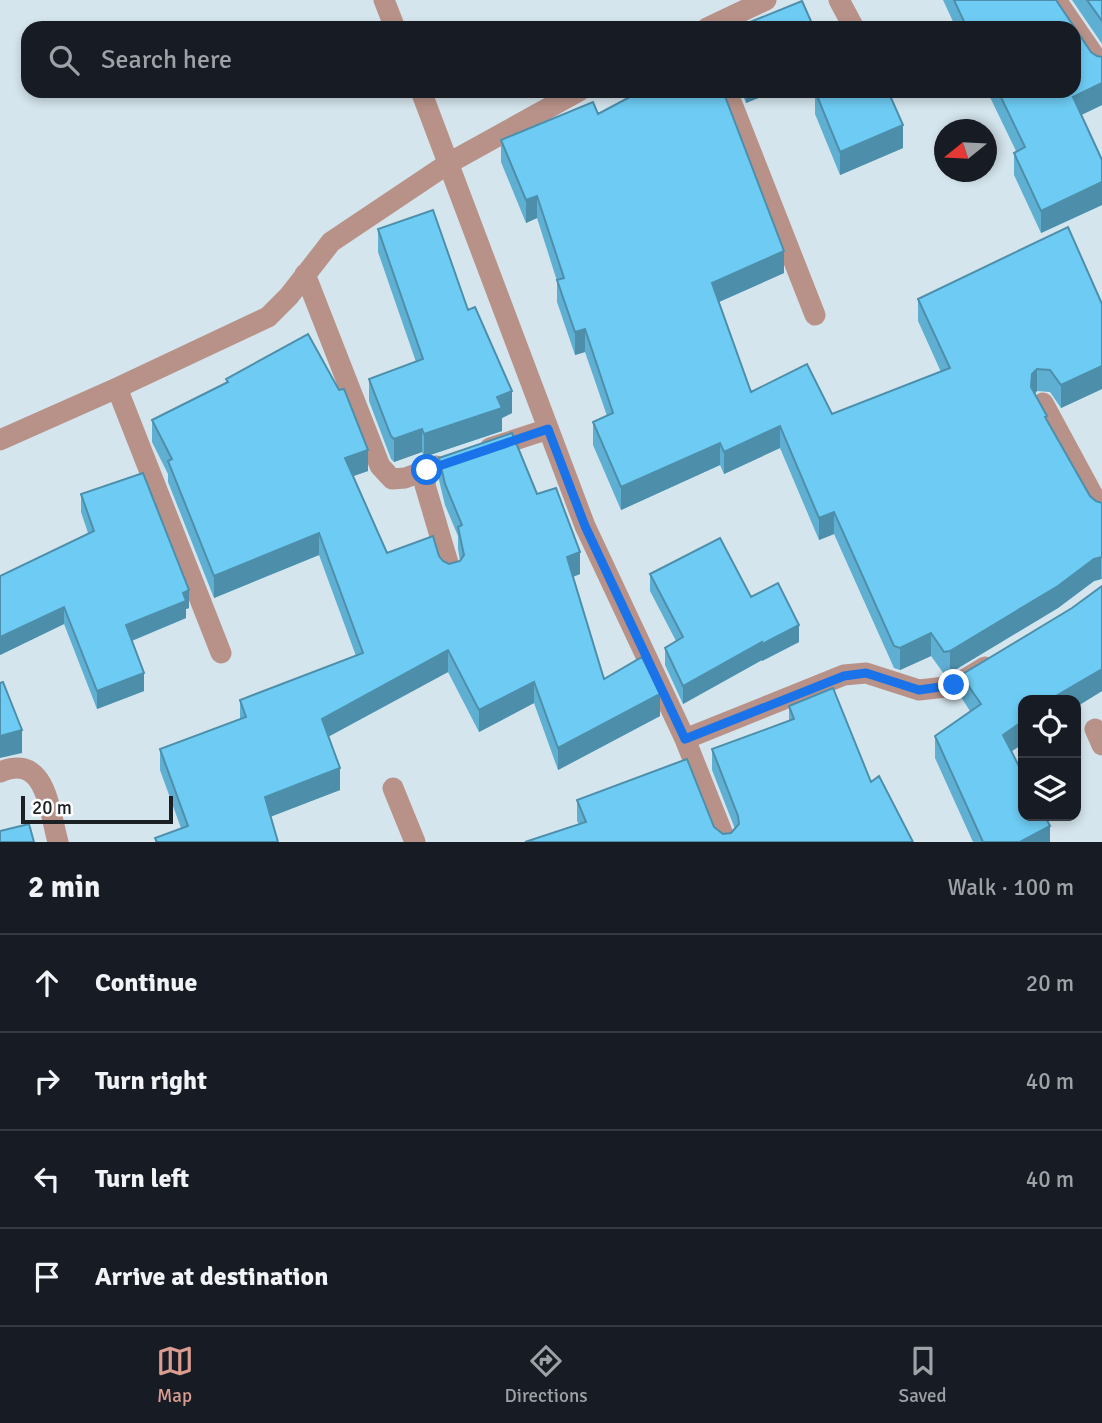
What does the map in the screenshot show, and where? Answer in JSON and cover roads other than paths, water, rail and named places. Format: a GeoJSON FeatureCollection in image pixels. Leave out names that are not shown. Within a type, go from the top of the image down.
{"type":"FeatureCollection","features":[{"type":"Feature","properties":{"kind":"street"},"geometry":{"type":"LineString","coordinates":[[384,0],[393,21]]}},
{"type":"Feature","properties":{"kind":"street"},"geometry":{"type":"LineString","coordinates":[[722,21],[766,0]]}},
{"type":"Feature","properties":{"kind":"street"},"geometry":{"type":"LineString","coordinates":[[839,0],[850,21]]}},
{"type":"Feature","properties":{"kind":"street"},"geometry":{"type":"LineString","coordinates":[[1056,0],[1070,21]]}},
{"type":"Feature","properties":{"kind":"street"},"geometry":{"type":"LineString","coordinates":[[1081,36],[1102,67]]}},
{"type":"Feature","properties":{"kind":"street"},"geometry":{"type":"LineString","coordinates":[[424,98],[585,526],[685,739],[726,842]]}},
{"type":"Feature","properties":{"kind":"street"},"geometry":{"type":"LineString","coordinates":[[0,439],[268,317],[289,296],[331,242],[449,163],[566,98]]}},
{"type":"Feature","properties":{"kind":"street"},"geometry":{"type":"LineString","coordinates":[[730,98],[815,315]]}},
{"type":"Feature","properties":{"kind":"street"},"geometry":{"type":"LineString","coordinates":[[305,275],[380,466],[392,479],[405,478],[548,429]]}},
{"type":"Feature","properties":{"kind":"street"},"geometry":{"type":"LineString","coordinates":[[117,388],[221,653]]}},
{"type":"Feature","properties":{"kind":"street"},"geometry":{"type":"LineString","coordinates":[[1043,403],[1102,512]]}},
{"type":"Feature","properties":{"kind":"street"},"geometry":{"type":"LineString","coordinates":[[427,470],[425,485],[451,573]]}},
{"type":"Feature","properties":{"kind":"street"},"geometry":{"type":"LineString","coordinates":[[685,739],[844,676],[866,673],[919,690],[954,685],[998,659]]}},
{"type":"Feature","properties":{"kind":"street"},"geometry":{"type":"LineString","coordinates":[[0,772],[24,767],[34,772],[42,784],[58,842]]}},
{"type":"Feature","properties":{"kind":"street"},"geometry":{"type":"LineString","coordinates":[[393,788],[415,842]]}}]}
